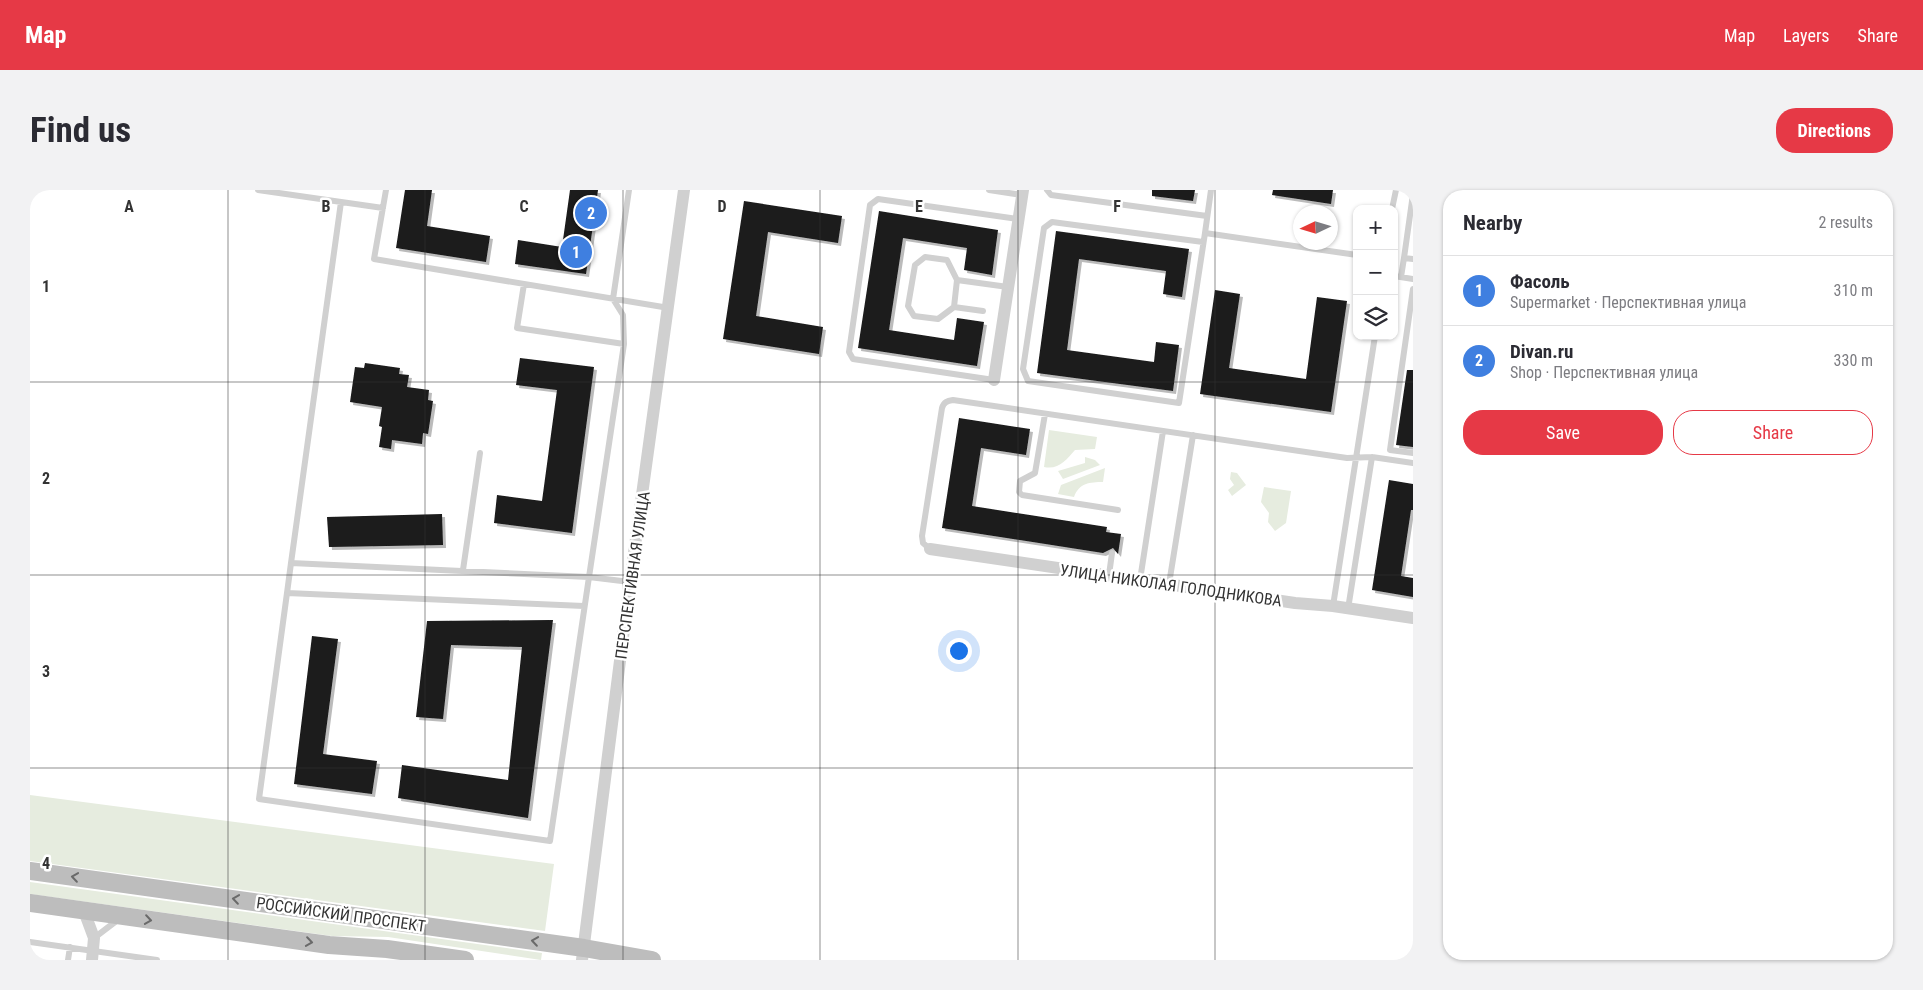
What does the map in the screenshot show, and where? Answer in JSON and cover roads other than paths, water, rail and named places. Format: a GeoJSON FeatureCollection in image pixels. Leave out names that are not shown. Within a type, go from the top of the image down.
{"type":"FeatureCollection","features":[{"type":"Feature","properties":{"kind":"main road","name":"РОССИЙСКИЙ ПРОСПЕКТ"},"geometry":{"type":"LineString","coordinates":[[30,871],[583,954],[652,960]]}},
{"type":"Feature","properties":{"kind":"main road","name":"РОССИЙСКИЙ ПРОСПЕКТ"},"geometry":{"type":"LineString","coordinates":[[30,903],[320,944],[387,949],[465,960]]}},
{"type":"Feature","properties":{"kind":"street","name":"ПЕРСПЕКТИВНАЯ УЛИЦА"},"geometry":{"type":"LineString","coordinates":[[583,954],[630,582],[684,190]]}},
{"type":"Feature","properties":{"kind":"street"},"geometry":{"type":"LineString","coordinates":[[994,380],[1022,193]]}},
{"type":"Feature","properties":{"kind":"street","name":"УЛИЦА НИКОЛАЯ ГОЛОДНИКОВА"},"geometry":{"type":"LineString","coordinates":[[930,549],[1295,603],[1333,606],[1413,618]]}},
{"type":"Feature","properties":{"kind":"street"},"geometry":{"type":"LineString","coordinates":[[84,911],[93,949]]}},
{"type":"Feature","properties":{"kind":"lane"},"geometry":{"type":"LineString","coordinates":[[258,190],[383,208]]}},
{"type":"Feature","properties":{"kind":"lane"},"geometry":{"type":"LineString","coordinates":[[386,190],[374,259],[669,308]]}},
{"type":"Feature","properties":{"kind":"lane"},"geometry":{"type":"LineString","coordinates":[[341,202],[259,799],[550,841],[624,344],[623,316],[613,299],[629,190]]}},
{"type":"Feature","properties":{"kind":"lane"},"geometry":{"type":"LineString","coordinates":[[990,190],[1022,193]]}},
{"type":"Feature","properties":{"kind":"lane"},"geometry":{"type":"LineString","coordinates":[[1047,190],[1051,195],[1207,216]]}},
{"type":"Feature","properties":{"kind":"lane"},"geometry":{"type":"LineString","coordinates":[[1203,242],[1052,222],[1044,228],[1023,368],[1028,381],[1179,403],[1211,190]]}},
{"type":"Feature","properties":{"kind":"lane"},"geometry":{"type":"LineString","coordinates":[[1393,205],[1396,190]]}},
{"type":"Feature","properties":{"kind":"lane"},"geometry":{"type":"LineString","coordinates":[[1413,194],[1404,258],[1398,276],[1413,279]]}},
{"type":"Feature","properties":{"kind":"lane"},"geometry":{"type":"LineString","coordinates":[[994,380],[854,359],[849,352],[870,205],[878,199],[1018,219]]}},
{"type":"Feature","properties":{"kind":"lane"},"geometry":{"type":"LineString","coordinates":[[1205,233],[1353,254]]}},
{"type":"Feature","properties":{"kind":"lane"},"geometry":{"type":"LineString","coordinates":[[954,307],[957,280],[947,260],[924,257],[915,264],[908,306],[914,316],[938,318],[954,307],[983,311]]}},
{"type":"Feature","properties":{"kind":"lane"},"geometry":{"type":"LineString","coordinates":[[1404,258],[1413,259]]}},
{"type":"Feature","properties":{"kind":"lane"},"geometry":{"type":"LineString","coordinates":[[957,280],[1008,287]]}},
{"type":"Feature","properties":{"kind":"lane"},"geometry":{"type":"LineString","coordinates":[[524,284],[517,328],[624,344]]}},
{"type":"Feature","properties":{"kind":"lane"},"geometry":{"type":"LineString","coordinates":[[1413,289],[1390,450],[1413,453]]}},
{"type":"Feature","properties":{"kind":"lane"},"geometry":{"type":"LineString","coordinates":[[1333,606],[1374,340]]}},
{"type":"Feature","properties":{"kind":"lane"},"geometry":{"type":"LineString","coordinates":[[930,549],[923,543],[922,536],[944,404],[953,400],[1347,458],[1372,457],[1413,463]]}},
{"type":"Feature","properties":{"kind":"lane"},"geometry":{"type":"LineString","coordinates":[[1045,414],[1036,470],[1034,475],[1020,481],[1018,489],[1020,494],[1118,510]]}},
{"type":"Feature","properties":{"kind":"lane"},"geometry":{"type":"LineString","coordinates":[[1140,580],[1163,431]]}},
{"type":"Feature","properties":{"kind":"lane"},"geometry":{"type":"LineString","coordinates":[[1169,584],[1193,435]]}},
{"type":"Feature","properties":{"kind":"lane"},"geometry":{"type":"LineString","coordinates":[[463,570],[480,453]]}},
{"type":"Feature","properties":{"kind":"lane"},"geometry":{"type":"LineString","coordinates":[[1348,609],[1372,457]]}},
{"type":"Feature","properties":{"kind":"lane"},"geometry":{"type":"LineString","coordinates":[[1109,575],[1112,553]]}},
{"type":"Feature","properties":{"kind":"lane"},"geometry":{"type":"LineString","coordinates":[[291,563],[589,576],[630,582]]}},
{"type":"Feature","properties":{"kind":"lane"},"geometry":{"type":"LineString","coordinates":[[287,593],[584,606]]}},
{"type":"Feature","properties":{"kind":"lane"},"geometry":{"type":"LineString","coordinates":[[93,949],[123,916]]}},
{"type":"Feature","properties":{"kind":"lane"},"geometry":{"type":"LineString","coordinates":[[30,942],[93,949],[157,960]]}},
{"type":"Feature","properties":{"kind":"lane"},"geometry":{"type":"LineString","coordinates":[[68,960],[70,947]]}},
{"type":"Feature","properties":{"kind":"place","name":"Divan.ru"},"geometry":{"type":"Point","coordinates":[591,213]}},
{"type":"Feature","properties":{"kind":"place","name":"Фасоль"},"geometry":{"type":"Point","coordinates":[576,252]}}]}
